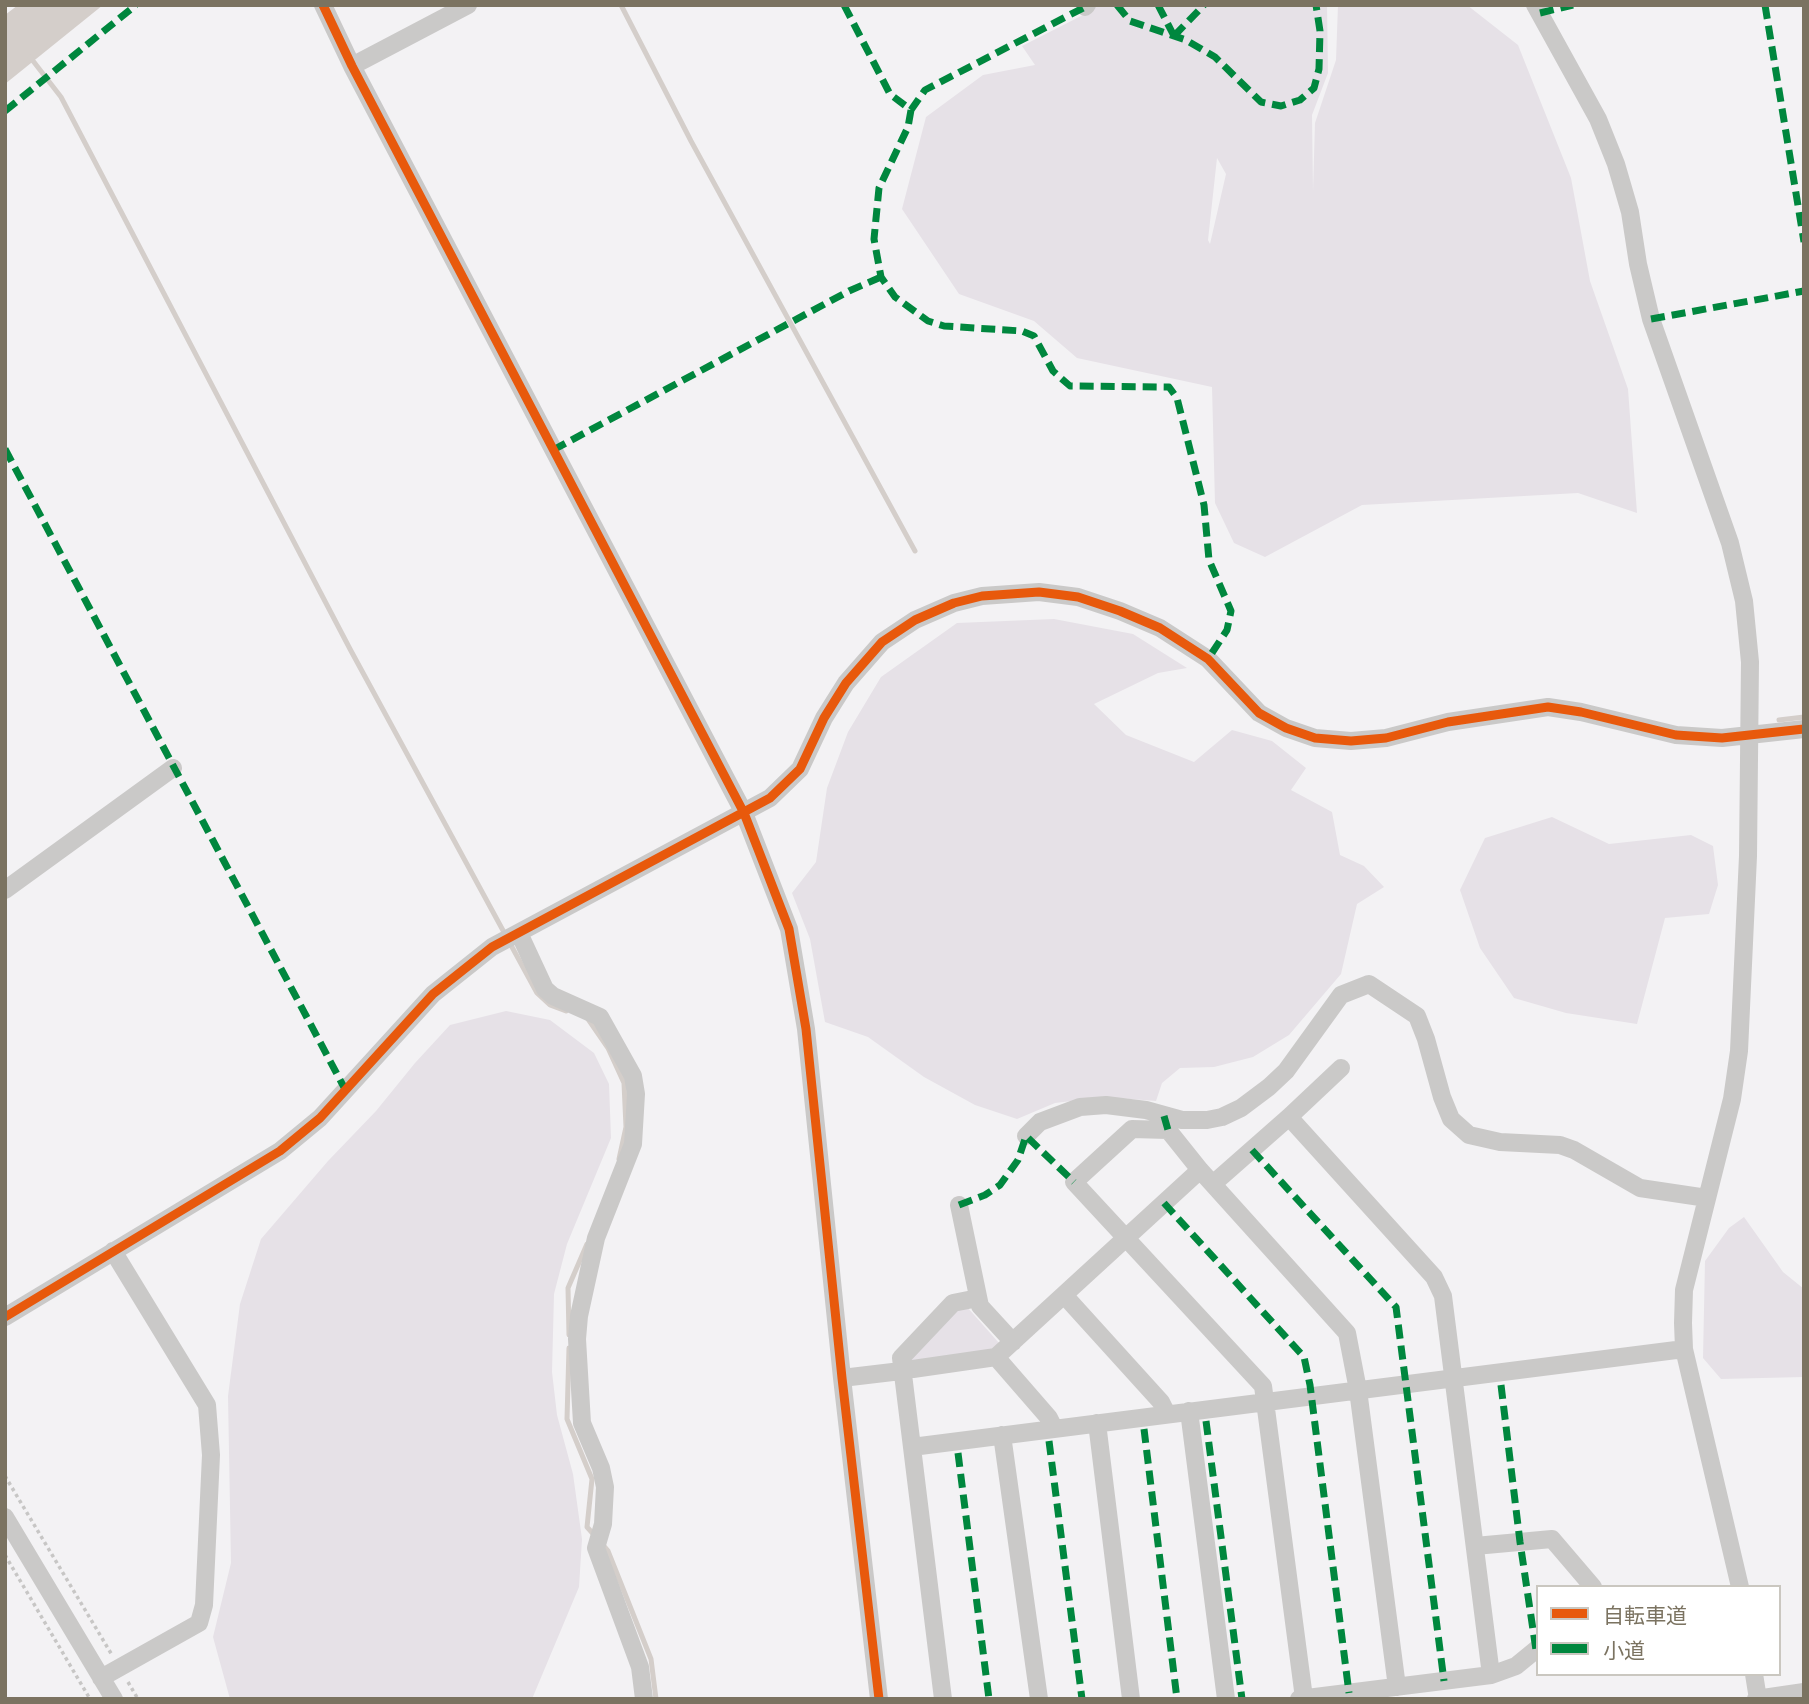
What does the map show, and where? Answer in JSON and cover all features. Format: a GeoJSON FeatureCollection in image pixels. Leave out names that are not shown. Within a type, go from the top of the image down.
{"type":"FeatureCollection","features":[{"type":"Feature","properties":{"kind":"street"},"geometry":{"type":"LineString","coordinates":[[323,5],[352,66],[744,813],[789,929],[806,1030],[878,1699]]}},
{"type":"Feature","properties":{"kind":"street"},"geometry":{"type":"LineString","coordinates":[[352,66],[468,5]]}},
{"type":"Feature","properties":{"kind":"street"},"geometry":{"type":"LineString","coordinates":[[1535,5],[1598,119],[1616,164],[1630,212],[1638,264],[1651,319],[1730,543],[1744,601],[1749,662],[1748,856],[1740,1052],[1732,1099],[1684,1290],[1684,1349],[1740,1585]]}},
{"type":"Feature","properties":{"kind":"street"},"geometry":{"type":"LineString","coordinates":[[5,1317],[280,1151],[320,1118],[433,994],[511,937],[770,798],[800,769],[824,718],[846,683],[882,642],[915,620],[954,603],[1008,592],[1040,592],[1077,597],[1120,611],[1160,628],[1208,659],[1259,713],[1286,728],[1315,738],[1351,741],[1386,738],[1448,722],[1548,707],[1581,712],[1676,735],[1722,738],[1804,729]]}},
{"type":"Feature","properties":{"kind":"street"},"geometry":{"type":"LineString","coordinates":[[5,890],[173,768]]}},
{"type":"Feature","properties":{"kind":"street"},"geometry":{"type":"LineString","coordinates":[[511,937],[545,989],[553,996],[600,1017],[633,1076],[636,1094],[633,1144],[596,1238],[579,1316],[577,1339],[582,1423],[601,1468],[605,1487],[603,1524],[596,1549],[640,1667],[645,1699]]}},
{"type":"Feature","properties":{"kind":"street"},"geometry":{"type":"LineString","coordinates":[[1026,1136],[1040,1122],[1080,1107],[1106,1105],[1146,1110],[1182,1120],[1222,1117],[1241,1108],[1278,1079],[1341,995],[1369,984],[1416,1016],[1426,1039],[1441,1097],[1451,1119],[1469,1135],[1500,1142],[1560,1145],[1574,1150],[1640,1188],[1707,1198]]}},
{"type":"Feature","properties":{"kind":"street"},"geometry":{"type":"LineString","coordinates":[[1214,1183],[1340,1068]]}},
{"type":"Feature","properties":{"kind":"street"},"geometry":{"type":"LineString","coordinates":[[1289,1117],[1434,1277],[1443,1296],[1491,1675]]}},
{"type":"Feature","properties":{"kind":"street"},"geometry":{"type":"LineString","coordinates":[[1397,1687],[1358,1390],[1347,1333],[1200,1170],[1168,1130],[1132,1129],[1074,1182],[1263,1386],[1301,1698],[1397,1687],[1491,1675],[1516,1666],[1536,1650]]}},
{"type":"Feature","properties":{"kind":"street"},"geometry":{"type":"LineString","coordinates":[[842,1378],[996,1357],[1200,1170]]}},
{"type":"Feature","properties":{"kind":"street"},"geometry":{"type":"LineString","coordinates":[[959,1205],[980,1306],[1013,1342]]}},
{"type":"Feature","properties":{"kind":"street"},"geometry":{"type":"LineString","coordinates":[[101,1678],[199,1623],[204,1605],[211,1455],[207,1405],[113,1251]]}},
{"type":"Feature","properties":{"kind":"street"},"geometry":{"type":"LineString","coordinates":[[1064,1295],[1161,1402],[1167,1414]]}},
{"type":"Feature","properties":{"kind":"street"},"geometry":{"type":"LineString","coordinates":[[943,1699],[912,1447],[907,1370],[901,1358],[953,1303],[978,1298]]}},
{"type":"Feature","properties":{"kind":"street"},"geometry":{"type":"LineString","coordinates":[[912,1447],[1684,1349]]}},
{"type":"Feature","properties":{"kind":"street"},"geometry":{"type":"LineString","coordinates":[[996,1357],[1049,1418],[1054,1428]]}},
{"type":"Feature","properties":{"kind":"street"},"geometry":{"type":"LineString","coordinates":[[1189,1411],[1226,1699]]}},
{"type":"Feature","properties":{"kind":"street"},"geometry":{"type":"LineString","coordinates":[[1097,1423],[1131,1699]]}},
{"type":"Feature","properties":{"kind":"street"},"geometry":{"type":"LineString","coordinates":[[1002,1435],[1039,1699]]}},
{"type":"Feature","properties":{"kind":"street"},"geometry":{"type":"LineString","coordinates":[[5,1517],[114,1699]]}},
{"type":"Feature","properties":{"kind":"street"},"geometry":{"type":"LineString","coordinates":[[1475,1546],[1552,1539],[1591,1585]]}},
{"type":"Feature","properties":{"kind":"street"},"geometry":{"type":"LineString","coordinates":[[1754,1676],[1757,1699],[1804,1692]]}},
{"type":"Feature","properties":{"kind":"path"},"geometry":{"type":"LineString","coordinates":[[5,1476],[138,1699]]}},
{"type":"Feature","properties":{"kind":"path"},"geometry":{"type":"LineString","coordinates":[[5,1555],[90,1699]]}},
{"type":"Feature","properties":{"kind":"shaded area"},"geometry":{"type":"Polygon","coordinates":[[[18,5],[103,5],[5,84],[5,15],[18,5]]]}},
{"type":"Feature","properties":{"kind":"shaded area"},"geometry":{"type":"Polygon","coordinates":[[[1081,5],[1327,5],[1328,73],[1312,115],[1313,191],[1315,123],[1336,60],[1338,5],[1467,5],[1518,45],[1571,178],[1590,281],[1628,389],[1637,513],[1578,493],[1362,505],[1265,557],[1234,543],[1215,503],[1212,387],[1077,358],[1034,321],[959,294],[902,209],[926,117],[983,75],[1035,65],[1022,46],[1085,14],[1081,5]],[[1217,158],[1208,240],[1210,244],[1226,174],[1217,158]]]}},
{"type":"Feature","properties":{"kind":"shaded area"},"geometry":{"type":"Polygon","coordinates":[[[1054,619],[1133,634],[1187,668],[1158,673],[1094,704],[1126,735],[1194,762],[1232,730],[1272,741],[1306,768],[1291,790],[1332,812],[1340,855],[1364,866],[1384,887],[1357,904],[1341,974],[1289,1035],[1253,1057],[1214,1067],[1180,1068],[1162,1083],[1156,1101],[1105,1097],[1055,1103],[1017,1119],[975,1105],[924,1077],[868,1037],[825,1022],[810,939],[792,893],[816,862],[827,788],[848,732],[881,677],[957,623],[1054,619]]]}},
{"type":"Feature","properties":{"kind":"shaded area"},"geometry":{"type":"Polygon","coordinates":[[[1552,817],[1609,844],[1691,835],[1713,846],[1718,885],[1709,914],[1665,918],[1637,1024],[1566,1013],[1514,998],[1480,948],[1460,890],[1485,838],[1552,817]]]}},
{"type":"Feature","properties":{"kind":"shaded area"},"geometry":{"type":"Polygon","coordinates":[[[506,1011],[550,1020],[594,1053],[609,1084],[611,1138],[567,1244],[554,1294],[552,1372],[557,1415],[573,1474],[582,1539],[579,1587],[532,1699],[230,1699],[213,1637],[231,1563],[228,1396],[240,1304],[261,1239],[450,1025],[506,1011]]]}},
{"type":"Feature","properties":{"kind":"shaded area"},"geometry":{"type":"Polygon","coordinates":[[[1744,1217],[1783,1272],[1804,1289],[1804,1377],[1721,1379],[1703,1358],[1705,1261],[1729,1228],[1744,1217]]]}},
{"type":"Feature","properties":{"kind":"shaded area"},"geometry":{"type":"Polygon","coordinates":[[[967,1307],[999,1343],[992,1351],[909,1362],[955,1308],[967,1307]]]}},
{"type":"Feature","properties":{"kind":"waterway"},"geometry":{"type":"LineString","coordinates":[[621,5],[691,141],[915,551]]}},
{"type":"Feature","properties":{"kind":"waterway"},"geometry":{"type":"LineString","coordinates":[[30,57],[61,97],[350,649],[537,993],[550,1005],[566,1011]]}},
{"type":"Feature","properties":{"kind":"waterway"},"geometry":{"type":"LineString","coordinates":[[1779,720],[1804,717]]}},
{"type":"Feature","properties":{"kind":"waterway"},"geometry":{"type":"LineString","coordinates":[[588,1019],[608,1048],[624,1083],[626,1127],[619,1159]]}},
{"type":"Feature","properties":{"kind":"waterway"},"geometry":{"type":"LineString","coordinates":[[569,1335],[568,1288],[587,1244]]}},
{"type":"Feature","properties":{"kind":"waterway"},"geometry":{"type":"LineString","coordinates":[[569,1348],[567,1419],[592,1479],[587,1527],[596,1537]]}},
{"type":"Feature","properties":{"kind":"waterway"},"geometry":{"type":"LineString","coordinates":[[602,1544],[608,1551],[651,1659],[656,1699]]}},
{"type":"Feature","properties":{"kind":"marked path"},"geometry":{"type":"LineString","coordinates":[[5,111],[136,5]]}},
{"type":"Feature","properties":{"kind":"marked path"},"geometry":{"type":"LineString","coordinates":[[844,5],[890,94],[911,110],[925,90],[1085,7]]}},
{"type":"Feature","properties":{"kind":"marked path"},"geometry":{"type":"LineString","coordinates":[[1117,5],[1130,21],[1186,40],[1215,57],[1261,102],[1281,106],[1300,100],[1314,88],[1319,69],[1320,31],[1316,5]]}},
{"type":"Feature","properties":{"kind":"marked path"},"geometry":{"type":"LineString","coordinates":[[1158,5],[1174,36]]}},
{"type":"Feature","properties":{"kind":"marked path"},"geometry":{"type":"LineString","coordinates":[[1174,36],[1204,5]]}},
{"type":"Feature","properties":{"kind":"marked path"},"geometry":{"type":"LineString","coordinates":[[1540,13],[1573,5]]}},
{"type":"Feature","properties":{"kind":"marked path"},"geometry":{"type":"LineString","coordinates":[[1765,5],[1804,242]]}},
{"type":"Feature","properties":{"kind":"marked path"},"geometry":{"type":"LineString","coordinates":[[911,110],[908,127],[879,188],[874,239],[881,277],[895,297],[928,321],[944,326],[1022,331],[1034,336],[1053,371],[1070,386],[1169,387],[1177,398],[1204,505],[1209,560],[1231,611],[1227,630],[1208,659]]}},
{"type":"Feature","properties":{"kind":"marked path"},"geometry":{"type":"LineString","coordinates":[[553,450],[849,291],[881,277]]}},
{"type":"Feature","properties":{"kind":"marked path"},"geometry":{"type":"LineString","coordinates":[[1651,319],[1804,291]]}},
{"type":"Feature","properties":{"kind":"marked path"},"geometry":{"type":"LineString","coordinates":[[5,449],[346,1091]]}},
{"type":"Feature","properties":{"kind":"marked path"},"geometry":{"type":"LineString","coordinates":[[1164,1116],[1168,1130]]}},
{"type":"Feature","properties":{"kind":"marked path"},"geometry":{"type":"LineString","coordinates":[[959,1205],[985,1195],[1000,1185],[1018,1160],[1026,1136],[1074,1182]]}},
{"type":"Feature","properties":{"kind":"marked path"},"geometry":{"type":"LineString","coordinates":[[1252,1150],[1396,1307],[1444,1681]]}},
{"type":"Feature","properties":{"kind":"marked path"},"geometry":{"type":"LineString","coordinates":[[1164,1203],[1304,1357],[1310,1385],[1349,1693]]}},
{"type":"Feature","properties":{"kind":"marked path"},"geometry":{"type":"LineString","coordinates":[[1501,1385],[1536,1650]]}},
{"type":"Feature","properties":{"kind":"marked path"},"geometry":{"type":"LineString","coordinates":[[1206,1421],[1242,1699]]}},
{"type":"Feature","properties":{"kind":"marked path"},"geometry":{"type":"LineString","coordinates":[[1144,1429],[1177,1699]]}},
{"type":"Feature","properties":{"kind":"marked path"},"geometry":{"type":"LineString","coordinates":[[1049,1441],[1082,1699]]}},
{"type":"Feature","properties":{"kind":"marked path"},"geometry":{"type":"LineString","coordinates":[[958,1453],[989,1699]]}},
{"type":"Feature","properties":{"kind":"cycle path"},"geometry":{"type":"LineString","coordinates":[[323,5],[352,66],[744,813],[789,929],[806,1029],[879,1699]]}},
{"type":"Feature","properties":{"kind":"cycle path"},"geometry":{"type":"LineString","coordinates":[[5,1317],[280,1151],[320,1118],[433,994],[492,947],[770,798],[800,769],[824,718],[846,683],[882,642],[915,620],[954,603],[982,596],[1039,592],[1078,597],[1120,611],[1160,628],[1208,659],[1259,713],[1286,728],[1315,738],[1351,741],[1386,738],[1448,722],[1548,707],[1581,712],[1676,735],[1722,738],[1804,729]]}}]}
